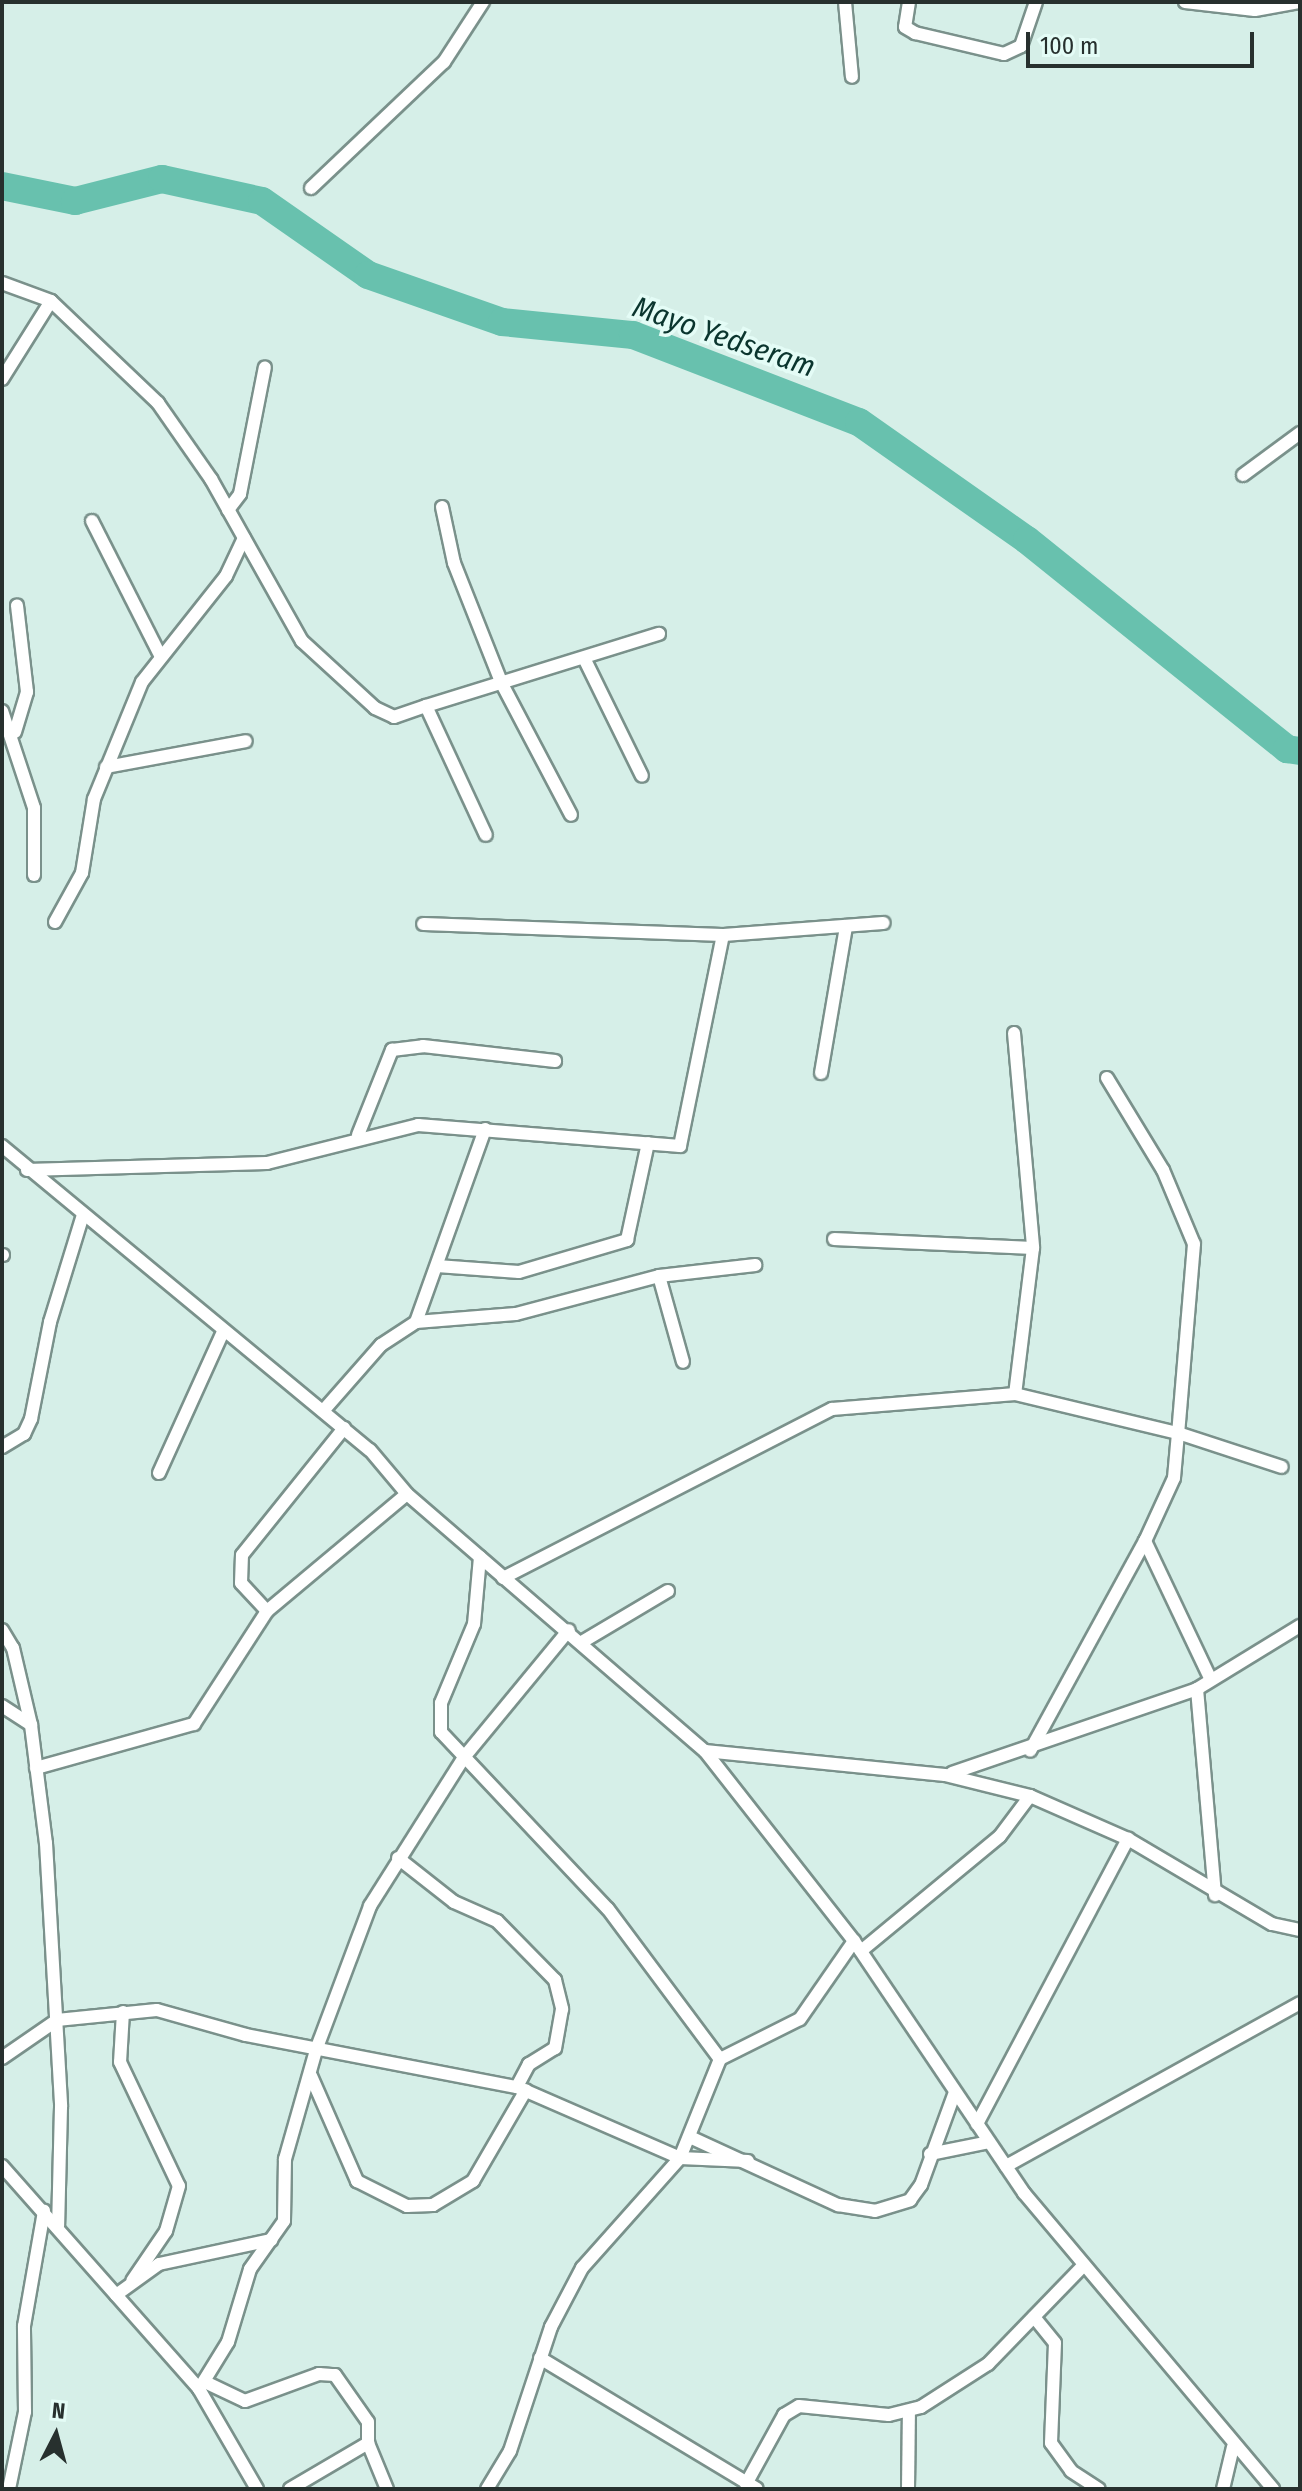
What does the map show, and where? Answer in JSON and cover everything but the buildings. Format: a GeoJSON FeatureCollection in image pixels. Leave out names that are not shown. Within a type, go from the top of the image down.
{"type":"FeatureCollection","features":[{"type":"Feature","properties":{"kind":"street"},"geometry":{"type":"LineString","coordinates":[[311,188],[444,62],[483,2]]}},
{"type":"Feature","properties":{"kind":"street"},"geometry":{"type":"LineString","coordinates":[[845,2],[852,77]]}},
{"type":"Feature","properties":{"kind":"street"},"geometry":{"type":"LineString","coordinates":[[909,2],[905,27],[915,33],[1004,54],[1021,46],[1036,2]]}},
{"type":"Feature","properties":{"kind":"street"},"geometry":{"type":"LineString","coordinates":[[1185,2],[1255,10],[1300,2]]}},
{"type":"Feature","properties":{"kind":"street"},"geometry":{"type":"LineString","coordinates":[[2,283],[51,301],[158,403],[228,510],[302,641],[375,708],[394,717],[659,634]]}},
{"type":"Feature","properties":{"kind":"street"},"geometry":{"type":"LineString","coordinates":[[2,379],[51,301]]}},
{"type":"Feature","properties":{"kind":"street"},"geometry":{"type":"LineString","coordinates":[[228,510],[240,494],[265,367]]}},
{"type":"Feature","properties":{"kind":"street"},"geometry":{"type":"LineString","coordinates":[[1243,475],[1300,433]]}},
{"type":"Feature","properties":{"kind":"street"},"geometry":{"type":"LineString","coordinates":[[442,507],[454,563],[501,682],[571,815]]}},
{"type":"Feature","properties":{"kind":"street"},"geometry":{"type":"LineString","coordinates":[[92,521],[160,655]]}},
{"type":"Feature","properties":{"kind":"street"},"geometry":{"type":"LineString","coordinates":[[55,922],[82,873],[106,767],[160,655],[226,576],[244,538]]}},
{"type":"Feature","properties":{"kind":"street"},"geometry":{"type":"LineString","coordinates":[[15,732],[27,692],[17,606]]}},
{"type":"Feature","properties":{"kind":"street"},"geometry":{"type":"LineString","coordinates":[[584,658],[642,776]]}},
{"type":"Feature","properties":{"kind":"street"},"geometry":{"type":"LineString","coordinates":[[426,706],[486,835]]}},
{"type":"Feature","properties":{"kind":"street"},"geometry":{"type":"LineString","coordinates":[[2,711],[15,732],[34,808],[34,875]]}},
{"type":"Feature","properties":{"kind":"street"},"geometry":{"type":"LineString","coordinates":[[106,767],[246,741]]}},
{"type":"Feature","properties":{"kind":"street"},"geometry":{"type":"LineString","coordinates":[[423,924],[723,935],[884,923]]}},
{"type":"Feature","properties":{"kind":"street"},"geometry":{"type":"LineString","coordinates":[[821,1073],[846,926]]}},
{"type":"Feature","properties":{"kind":"street"},"geometry":{"type":"LineString","coordinates":[[27,1170],[267,1163],[358,1135],[418,1125],[680,1146],[686,1135],[723,935]]}},
{"type":"Feature","properties":{"kind":"street"},"geometry":{"type":"LineString","coordinates":[[1014,1033],[1033,1248],[1015,1394]]}},
{"type":"Feature","properties":{"kind":"street"},"geometry":{"type":"LineString","coordinates":[[358,1135],[392,1050],[423,1046],[555,1061]]}},
{"type":"Feature","properties":{"kind":"street"},"geometry":{"type":"LineString","coordinates":[[1030,1751],[1145,1541],[1174,1478],[1194,1244],[1163,1170],[1107,1078]]}},
{"type":"Feature","properties":{"kind":"street"},"geometry":{"type":"LineString","coordinates":[[416,1322],[485,1129]]}},
{"type":"Feature","properties":{"kind":"street"},"geometry":{"type":"LineString","coordinates":[[437,1266],[519,1272],[627,1240],[648,1143]]}},
{"type":"Feature","properties":{"kind":"street"},"geometry":{"type":"LineString","coordinates":[[2,1146],[223,1332],[344,1428],[407,1494],[503,1578],[569,1630],[705,1751],[857,1946],[989,2142],[1082,2267],[1233,2447],[1273,2489]]}},
{"type":"Feature","properties":{"kind":"street"},"geometry":{"type":"LineString","coordinates":[[2,1447],[24,1434],[31,1419],[50,1322],[83,1215]]}},
{"type":"Feature","properties":{"kind":"street"},"geometry":{"type":"LineString","coordinates":[[834,1239],[1033,1248]]}},
{"type":"Feature","properties":{"kind":"street"},"geometry":{"type":"LineString","coordinates":[[323,1411],[381,1345],[416,1322],[579,1302],[659,1276],[755,1265]]}},
{"type":"Feature","properties":{"kind":"street"},"geometry":{"type":"LineString","coordinates":[[659,1276],[683,1362]]}},
{"type":"Feature","properties":{"kind":"street"},"geometry":{"type":"LineString","coordinates":[[159,1473],[223,1332]]}},
{"type":"Feature","properties":{"kind":"street"},"geometry":{"type":"LineString","coordinates":[[503,1578],[832,1409],[1015,1394],[1178,1433],[1282,1467]]}},
{"type":"Feature","properties":{"kind":"street"},"geometry":{"type":"LineString","coordinates":[[267,1611],[241,1583],[242,1555],[344,1428]]}},
{"type":"Feature","properties":{"kind":"street"},"geometry":{"type":"LineString","coordinates":[[36,1768],[194,1724],[267,1611],[407,1494]]}},
{"type":"Feature","properties":{"kind":"street"},"geometry":{"type":"LineString","coordinates":[[1145,1541],[1210,1678]]}},
{"type":"Feature","properties":{"kind":"street"},"geometry":{"type":"LineString","coordinates":[[480,1557],[474,1624],[437,1720],[465,1756],[608,1909],[720,2059]]}},
{"type":"Feature","properties":{"kind":"street"},"geometry":{"type":"LineString","coordinates":[[582,1642],[668,1591]]}},
{"type":"Feature","properties":{"kind":"street"},"geometry":{"type":"LineString","coordinates":[[945,1775],[1030,1751],[1197,1689],[1210,1678],[1300,1626]]}},
{"type":"Feature","properties":{"kind":"street"},"geometry":{"type":"LineString","coordinates":[[2,1630],[13,1648],[31,1725],[36,1768],[57,2020],[58,2226]]}},
{"type":"Feature","properties":{"kind":"street"},"geometry":{"type":"LineString","coordinates":[[202,2386],[228,2342],[250,2269],[284,2221],[281,2177],[316,2050],[370,1906],[465,1756],[569,1630]]}},
{"type":"Feature","properties":{"kind":"street"},"geometry":{"type":"LineString","coordinates":[[1197,1689],[1215,1895]]}},
{"type":"Feature","properties":{"kind":"street"},"geometry":{"type":"LineString","coordinates":[[2,1706],[31,1725]]}},
{"type":"Feature","properties":{"kind":"street"},"geometry":{"type":"LineString","coordinates":[[705,1751],[945,1775],[1030,1796],[1128,1839],[1215,1895],[1300,1930]]}},
{"type":"Feature","properties":{"kind":"street"},"geometry":{"type":"LineString","coordinates":[[487,2489],[510,2451],[540,2358],[582,2268],[680,2158],[692,2138],[720,2059],[800,2019],[857,1946],[1000,1836],[1030,1796]]}},
{"type":"Feature","properties":{"kind":"street"},"geometry":{"type":"LineString","coordinates":[[977,2124],[1128,1839]]}},
{"type":"Feature","properties":{"kind":"street"},"geometry":{"type":"LineString","coordinates":[[310,2073],[357,2181],[407,2206],[433,2205],[473,2181],[521,2088],[529,2064],[555,2048],[562,2009],[555,1980],[497,1921],[454,1902],[398,1858]]}},
{"type":"Feature","properties":{"kind":"street"},"geometry":{"type":"LineString","coordinates":[[1006,2166],[1300,2003]]}},
{"type":"Feature","properties":{"kind":"street"},"geometry":{"type":"LineString","coordinates":[[2,2058],[57,2020],[157,2010],[316,2050],[521,2088],[680,2158],[748,2161]]}},
{"type":"Feature","properties":{"kind":"street"},"geometry":{"type":"LineString","coordinates":[[123,2012],[120,2062],[179,2186],[166,2231],[132,2281]]}},
{"type":"Feature","properties":{"kind":"street"},"geometry":{"type":"LineString","coordinates":[[692,2138],[748,2161],[838,2205],[875,2211],[910,2200],[955,2092]]}},
{"type":"Feature","properties":{"kind":"street"},"geometry":{"type":"LineString","coordinates":[[930,2154],[989,2142]]}},
{"type":"Feature","properties":{"kind":"street"},"geometry":{"type":"LineString","coordinates":[[2,2166],[116,2295],[202,2386],[257,2489]]}},
{"type":"Feature","properties":{"kind":"street"},"geometry":{"type":"LineString","coordinates":[[9,2489],[21,2450],[24,2326],[44,2211]]}},
{"type":"Feature","properties":{"kind":"street"},"geometry":{"type":"LineString","coordinates":[[116,2295],[159,2264],[271,2240]]}},
{"type":"Feature","properties":{"kind":"street"},"geometry":{"type":"LineString","coordinates":[[540,2358],[751,2486],[784,2415],[799,2406],[909,2411],[961,2385],[1082,2267]]}},
{"type":"Feature","properties":{"kind":"street"},"geometry":{"type":"LineString","coordinates":[[1034,2317],[1055,2343],[1051,2443],[1071,2471],[1099,2489]]}},
{"type":"Feature","properties":{"kind":"street"},"geometry":{"type":"LineString","coordinates":[[202,2386],[245,2401],[319,2374],[335,2375],[368,2422],[368,2443],[387,2489]]}},
{"type":"Feature","properties":{"kind":"street"},"geometry":{"type":"LineString","coordinates":[[908,2489],[909,2411]]}},
{"type":"Feature","properties":{"kind":"street"},"geometry":{"type":"LineString","coordinates":[[290,2489],[368,2443]]}},
{"type":"Feature","properties":{"kind":"street"},"geometry":{"type":"LineString","coordinates":[[1223,2489],[1233,2447]]}},
{"type":"Feature","properties":{"kind":"waterway","name":"Mayo Yedseram"},"geometry":{"type":"LineString","coordinates":[[2,186],[75,201],[162,179],[262,201],[368,275],[502,322],[633,335],[859,422],[1027,540],[1287,749],[1300,751]]}}]}
